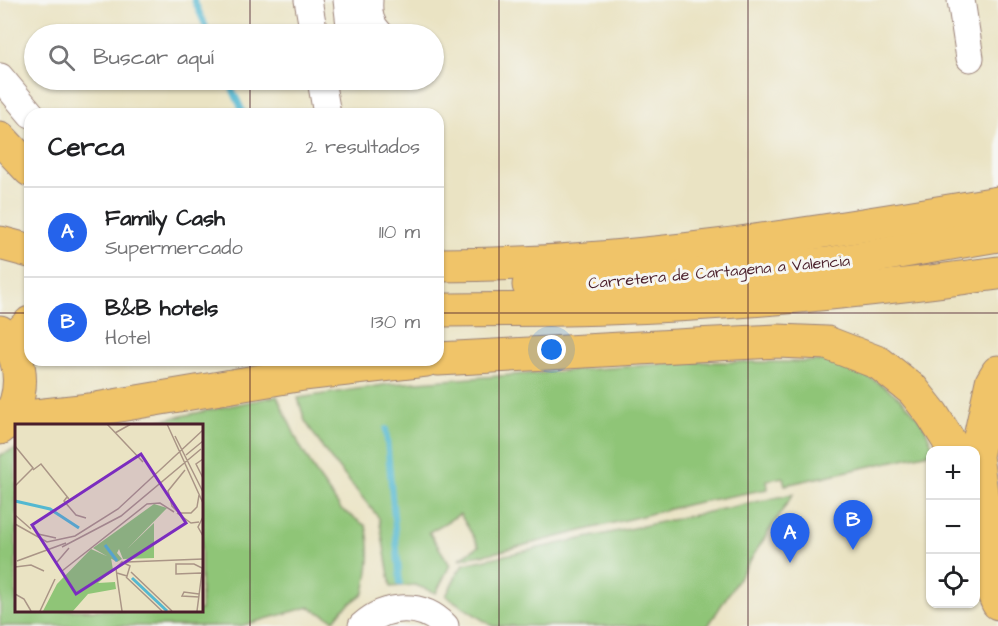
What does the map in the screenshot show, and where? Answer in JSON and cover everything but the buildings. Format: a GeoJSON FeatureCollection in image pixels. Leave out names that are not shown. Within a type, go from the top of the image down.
{"type":"FeatureCollection","features":[{"type":"Feature","properties":{"kind":"main road"},"geometry":{"type":"LineString","coordinates":[[0,138],[24,164]]}},
{"type":"Feature","properties":{"kind":"main road"},"geometry":{"type":"LineString","coordinates":[[444,265],[526,264],[621,258],[724,246],[998,202]]}},
{"type":"Feature","properties":{"kind":"main road"},"geometry":{"type":"LineString","coordinates":[[0,226],[24,232]]}},
{"type":"Feature","properties":{"kind":"main road","name":"Carretera de Cartagena a Valencia"},"geometry":{"type":"LineString","coordinates":[[444,285],[603,283],[744,272],[828,264],[998,235]]}},
{"type":"Feature","properties":{"kind":"main road"},"geometry":{"type":"LineString","coordinates":[[0,243],[24,249]]}},
{"type":"Feature","properties":{"kind":"main road","name":"Carretera de Cartagena a Valencia"},"geometry":{"type":"LineString","coordinates":[[444,310],[609,308],[698,303],[938,281],[998,273]]}},
{"type":"Feature","properties":{"kind":"main road"},"geometry":{"type":"LineString","coordinates":[[4,424],[16,401],[20,382],[13,333]]}},
{"type":"Feature","properties":{"kind":"main road"},"geometry":{"type":"LineString","coordinates":[[444,359],[777,341],[827,343],[879,363],[913,390],[932,414],[950,446]]}},
{"type":"Feature","properties":{"kind":"main road"},"geometry":{"type":"LineString","coordinates":[[4,424],[303,374],[373,366]]}},
{"type":"Feature","properties":{"kind":"main road"},"geometry":{"type":"LineString","coordinates":[[978,446],[992,382],[998,372]]}},
{"type":"Feature","properties":{"kind":"main road"},"geometry":{"type":"LineString","coordinates":[[980,485],[982,501],[998,533]]}},
{"type":"Feature","properties":{"kind":"main road"},"geometry":{"type":"LineString","coordinates":[[980,500],[984,536],[998,580]]}},
{"type":"Feature","properties":{"kind":"main road"},"geometry":{"type":"LineString","coordinates":[[979,554],[998,603]]}},
{"type":"Feature","properties":{"kind":"street"},"geometry":{"type":"LineString","coordinates":[[308,0],[312,24]]}},
{"type":"Feature","properties":{"kind":"street"},"geometry":{"type":"LineString","coordinates":[[347,0],[350,24]]}},
{"type":"Feature","properties":{"kind":"street"},"geometry":{"type":"LineString","coordinates":[[369,0],[368,14],[372,24]]}},
{"type":"Feature","properties":{"kind":"street"},"geometry":{"type":"LineString","coordinates":[[962,0],[970,58]]}},
{"type":"Feature","properties":{"kind":"street"},"geometry":{"type":"LineString","coordinates":[[0,77],[26,108]]}},
{"type":"Feature","properties":{"kind":"street"},"geometry":{"type":"LineString","coordinates":[[323,90],[326,108]]}},
{"type":"Feature","properties":{"kind":"street"},"geometry":{"type":"LineString","coordinates":[[444,252],[526,264]]}},
{"type":"Feature","properties":{"kind":"street"},"geometry":{"type":"LineString","coordinates":[[362,626],[378,614],[400,608],[425,612],[445,624]]}},
{"type":"Feature","properties":{"kind":"green space"},"geometry":{"type":"Polygon","coordinates":[[[831,360],[880,384],[911,409],[922,424],[932,446],[926,446],[926,454],[785,485],[783,477],[767,480],[768,489],[690,504],[493,553],[459,559],[479,546],[460,514],[429,532],[450,565],[436,593],[415,585],[391,587],[379,518],[327,454],[305,421],[298,398],[390,384],[691,362],[831,360]]]}},
{"type":"Feature","properties":{"kind":"green space"},"geometry":{"type":"Polygon","coordinates":[[[277,396],[300,446],[319,478],[341,509],[366,526],[369,560],[364,593],[343,609],[334,620],[309,607],[240,626],[0,626],[0,455],[15,449],[15,611],[202,611],[202,424],[144,424],[277,396]]]}},
{"type":"Feature","properties":{"kind":"green space"},"geometry":{"type":"Polygon","coordinates":[[[793,494],[708,626],[492,626],[446,596],[464,564],[793,494]]]}},
{"type":"Feature","properties":{"kind":"waterway"},"geometry":{"type":"LineString","coordinates":[[194,0],[205,24]]}},
{"type":"Feature","properties":{"kind":"waterway"},"geometry":{"type":"LineString","coordinates":[[233,90],[241,108]]}},
{"type":"Feature","properties":{"kind":"waterway"},"geometry":{"type":"LineString","coordinates":[[386,429],[400,583]]}},
{"type":"Feature","properties":{"kind":"place","name":"B&B hotels"},"geometry":{"type":"Point","coordinates":[853,550]}},
{"type":"Feature","properties":{"kind":"place","name":"Family Cash"},"geometry":{"type":"Point","coordinates":[790,563]}}]}
